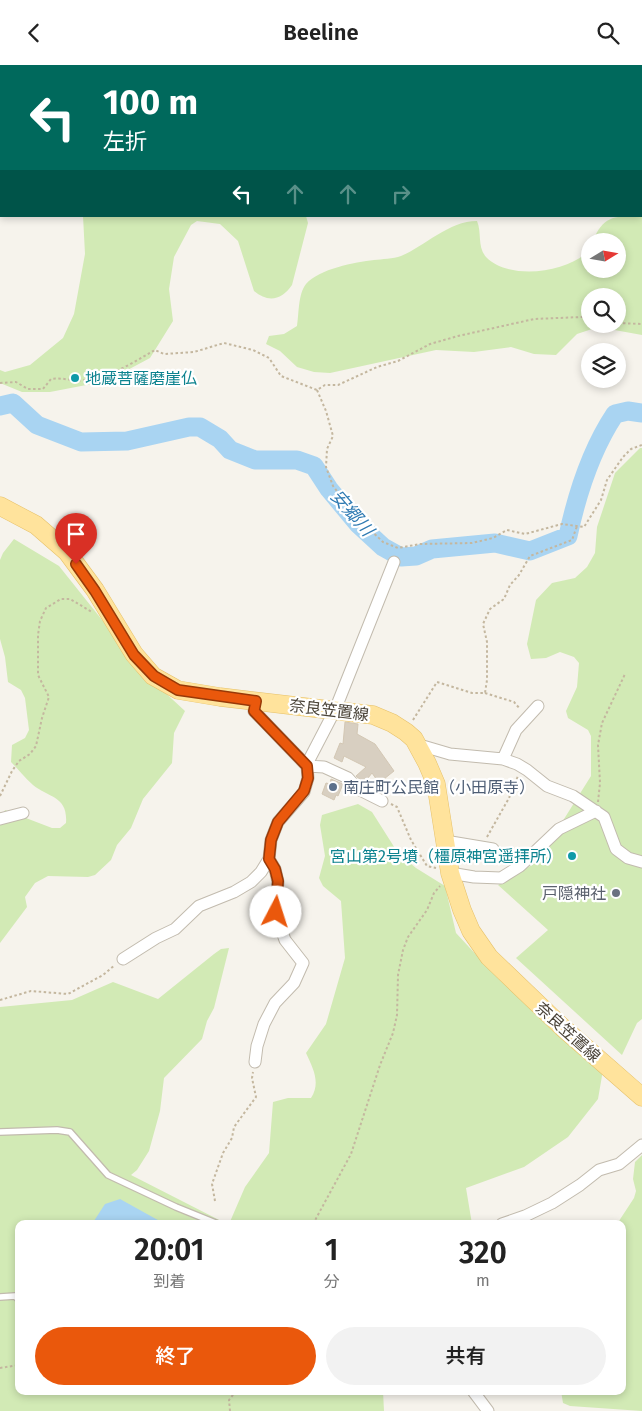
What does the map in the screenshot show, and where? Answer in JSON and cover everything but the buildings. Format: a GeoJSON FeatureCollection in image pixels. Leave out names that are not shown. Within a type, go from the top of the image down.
{"type":"FeatureCollection","features":[{"type":"Feature","properties":{"kind":"main road","name":"奈良笠置線"},"geometry":{"type":"LineString","coordinates":[[0,506],[36,525],[67,552],[95,591],[134,655],[154,676],[178,690],[373,715],[392,723],[411,738],[427,763],[436,784],[450,873],[471,931],[489,957],[562,1027],[642,1097]]}},
{"type":"Feature","properties":{"kind":"street"},"geometry":{"type":"LineString","coordinates":[[123,959],[156,938],[175,929],[198,906],[234,892],[261,872],[269,859],[271,840],[278,822],[304,791],[308,778],[307,766],[335,710],[394,562]]}},
{"type":"Feature","properties":{"kind":"street"},"geometry":{"type":"LineString","coordinates":[[256,701],[254,711],[307,766],[324,767],[348,778],[358,789],[382,801]]}},
{"type":"Feature","properties":{"kind":"street"},"geometry":{"type":"LineString","coordinates":[[503,759],[516,730],[538,706]]}},
{"type":"Feature","properties":{"kind":"street"},"geometry":{"type":"LineString","coordinates":[[411,738],[450,754],[503,759],[522,767],[547,786],[573,796],[604,817],[616,849],[628,858],[642,862]]}},
{"type":"Feature","properties":{"kind":"street"},"geometry":{"type":"LineString","coordinates":[[450,873],[474,877],[501,878],[520,866],[559,829],[596,811]]}},
{"type":"Feature","properties":{"kind":"street"},"geometry":{"type":"LineString","coordinates":[[0,819],[23,813]]}},
{"type":"Feature","properties":{"kind":"street"},"geometry":{"type":"LineString","coordinates":[[445,841],[488,848]]}},
{"type":"Feature","properties":{"kind":"street"},"geometry":{"type":"LineString","coordinates":[[255,1062],[257,1046],[264,1024],[275,1003],[294,983],[303,963],[285,940],[278,919],[276,912],[278,881],[275,869],[269,859]]}},
{"type":"Feature","properties":{"kind":"street"},"geometry":{"type":"LineString","coordinates":[[514,1220],[552,1203],[580,1185],[598,1170],[619,1164],[642,1145]]}},
{"type":"Feature","properties":{"kind":"street"},"geometry":{"type":"LineString","coordinates":[[476,1395],[488,1411]]}},
{"type":"Feature","properties":{"kind":"lane"},"geometry":{"type":"LineString","coordinates":[[0,1132],[57,1130],[70,1132],[108,1175],[208,1220]]}},
{"type":"Feature","properties":{"kind":"lane"},"geometry":{"type":"LineString","coordinates":[[0,1297],[15,1296]]}},
{"type":"Feature","properties":{"kind":"path"},"geometry":{"type":"LineString","coordinates":[[317,390],[325,385],[338,385],[377,367],[398,361],[430,344],[458,336],[534,319],[581,317]]}},
{"type":"Feature","properties":{"kind":"path"},"geometry":{"type":"LineString","coordinates":[[626,323],[642,324]]}},
{"type":"Feature","properties":{"kind":"path"},"geometry":{"type":"LineString","coordinates":[[0,383],[16,382],[28,389],[43,389],[51,379],[88,380],[123,368],[155,350],[164,354],[194,352],[224,343],[253,350],[269,358],[281,376],[317,390],[326,411],[333,436],[327,449],[326,467],[333,486],[359,519],[383,542],[398,548],[420,544],[472,543],[492,538],[507,530],[525,533],[562,524],[584,527],[601,500],[607,480],[623,457],[631,449],[642,445]]}},
{"type":"Feature","properties":{"kind":"path"},"geometry":{"type":"LineString","coordinates":[[485,693],[487,681],[486,643],[483,624],[490,609],[504,599],[510,585],[519,575],[530,556],[572,540],[577,526]]}},
{"type":"Feature","properties":{"kind":"path"},"geometry":{"type":"LineString","coordinates":[[0,796],[19,761],[30,754],[36,746],[49,697],[38,675],[38,635],[40,621],[46,609],[61,599],[70,599],[92,612],[97,611]]}},
{"type":"Feature","properties":{"kind":"path"},"geometry":{"type":"LineString","coordinates":[[596,811],[600,783],[598,745],[602,723],[625,674]]}},
{"type":"Feature","properties":{"kind":"path"},"geometry":{"type":"LineString","coordinates":[[411,738],[437,682],[472,693],[485,693],[514,701],[520,708]]}},
{"type":"Feature","properties":{"kind":"path"},"geometry":{"type":"LineString","coordinates":[[488,848],[494,821],[509,798],[522,767]]}},
{"type":"Feature","properties":{"kind":"path"},"geometry":{"type":"LineString","coordinates":[[314,1220],[351,1154],[380,1065],[393,1033],[398,975],[403,950],[415,925],[427,910],[434,893],[450,873],[427,866],[410,840],[398,807],[382,801]]}},
{"type":"Feature","properties":{"kind":"path"},"geometry":{"type":"LineString","coordinates":[[0,1001],[31,991],[68,994],[103,975],[123,959]]}},
{"type":"Feature","properties":{"kind":"path"},"geometry":{"type":"LineString","coordinates":[[215,1201],[212,1184],[223,1153],[232,1139],[234,1127],[256,1097],[252,1077],[255,1062]]}},
{"type":"Feature","properties":{"kind":"path"},"geometry":{"type":"LineString","coordinates":[[0,1368],[15,1366]]}},
{"type":"Feature","properties":{"kind":"path"},"geometry":{"type":"LineString","coordinates":[[230,1411],[229,1400],[233,1395]]}},
{"type":"Feature","properties":{"kind":"green space"},"geometry":{"type":"Polygon","coordinates":[[[83,217],[306,217],[308,223],[292,285],[279,297],[270,298],[259,295],[254,291],[238,241],[220,224],[197,221],[191,225],[174,257],[169,289],[173,321],[150,358],[107,381],[50,392],[22,392],[0,383],[0,370],[5,372],[30,365],[63,338],[74,314],[85,254],[83,217]]]}},
{"type":"Feature","properties":{"kind":"green space"},"geometry":{"type":"Polygon","coordinates":[[[617,217],[642,217],[642,335],[626,332],[626,288],[581,288],[581,333],[577,334],[556,355],[534,354],[511,347],[474,352],[436,350],[330,373],[314,372],[297,367],[280,351],[266,344],[269,336],[284,334],[297,326],[303,288],[319,274],[366,261],[401,256],[447,229],[467,222],[477,221],[483,253],[496,265],[509,269],[539,271],[569,264],[581,257],[581,278],[626,278],[626,233],[597,233],[606,222],[617,217]]]}},
{"type":"Feature","properties":{"kind":"green space"},"geometry":{"type":"Polygon","coordinates":[[[642,448],[642,1019],[637,1023],[622,1055],[516,958],[548,930],[498,885],[537,862],[591,776],[591,736],[588,730],[568,718],[566,711],[577,687],[579,663],[574,657],[560,652],[546,658],[531,659],[527,644],[536,600],[552,583],[575,578],[587,567],[595,553],[597,527],[615,473],[642,448]]]}},
{"type":"Feature","properties":{"kind":"green space"},"geometry":{"type":"Polygon","coordinates":[[[14,539],[59,566],[146,675],[185,711],[174,733],[172,763],[143,799],[131,828],[117,845],[111,860],[95,875],[88,877],[48,876],[35,883],[25,897],[27,907],[0,943],[0,822],[5,810],[52,828],[60,828],[66,823],[66,814],[61,803],[33,785],[11,762],[12,745],[25,738],[29,730],[25,698],[21,690],[8,682],[5,657],[0,639],[0,560],[14,539]]]}},
{"type":"Feature","properties":{"kind":"green space"},"geometry":{"type":"Polygon","coordinates":[[[358,804],[372,812],[398,853],[416,868],[445,886],[456,933],[481,960],[603,1070],[598,1099],[568,1137],[524,1167],[466,1188],[471,1220],[231,1220],[245,1187],[269,1153],[273,1102],[288,1098],[311,1098],[314,1092],[315,1075],[306,1053],[326,1024],[345,958],[341,901],[323,886],[319,878],[325,856],[320,825],[322,815],[358,804]]]}},
{"type":"Feature","properties":{"kind":"green space"},"geometry":{"type":"Polygon","coordinates":[[[229,948],[214,1008],[207,1021],[202,1039],[164,1078],[160,1111],[149,1151],[137,1170],[131,1175],[219,1220],[15,1220],[15,1395],[383,1395],[384,1411],[0,1411],[0,1007],[72,1000],[113,982],[158,999],[221,949],[229,948]]]}},
{"type":"Feature","properties":{"kind":"green space"},"geometry":{"type":"Polygon","coordinates":[[[642,1155],[642,1411],[570,1406],[563,1403],[562,1395],[626,1395],[626,1220],[620,1220],[634,1198],[636,1191],[633,1179],[635,1162],[642,1155]]]}},
{"type":"Feature","properties":{"kind":"water"},"geometry":{"type":"Polygon","coordinates":[[[120,1199],[158,1220],[95,1220],[105,1204],[120,1199]]]}},
{"type":"Feature","properties":{"kind":"waterway","name":"安郷川"},"geometry":{"type":"LineString","coordinates":[[0,406],[13,403],[37,425],[81,442],[127,441],[189,427],[200,427],[220,439],[230,450],[255,460],[297,460],[314,466],[329,489],[358,524],[383,547],[401,557],[416,556],[432,549],[495,543],[530,551],[568,536],[586,473],[606,428],[615,414],[628,411],[642,413]]}},
{"type":"Feature","properties":{"kind":"place","name":"地蔵菩薩磨崖仏"},"geometry":{"type":"Point","coordinates":[75,378]}},
{"type":"Feature","properties":{"kind":"place","name":"南庄町公民館（小田原寺）"},"geometry":{"type":"Point","coordinates":[333,787]}},
{"type":"Feature","properties":{"kind":"place","name":"宮山第2号墳（橿原神宮遥拝所）"},"geometry":{"type":"Point","coordinates":[572,856]}},
{"type":"Feature","properties":{"kind":"place","name":"戸隠神社"},"geometry":{"type":"Point","coordinates":[616,893]}},
{"type":"Feature","properties":{"kind":"route"},"geometry":{"type":"LineString","coordinates":[[76,564],[95,591],[134,655],[154,676],[178,690],[256,701],[254,711],[307,766],[308,778],[304,791],[278,822],[271,840],[269,859],[275,869],[278,881],[276,912]]}}]}
